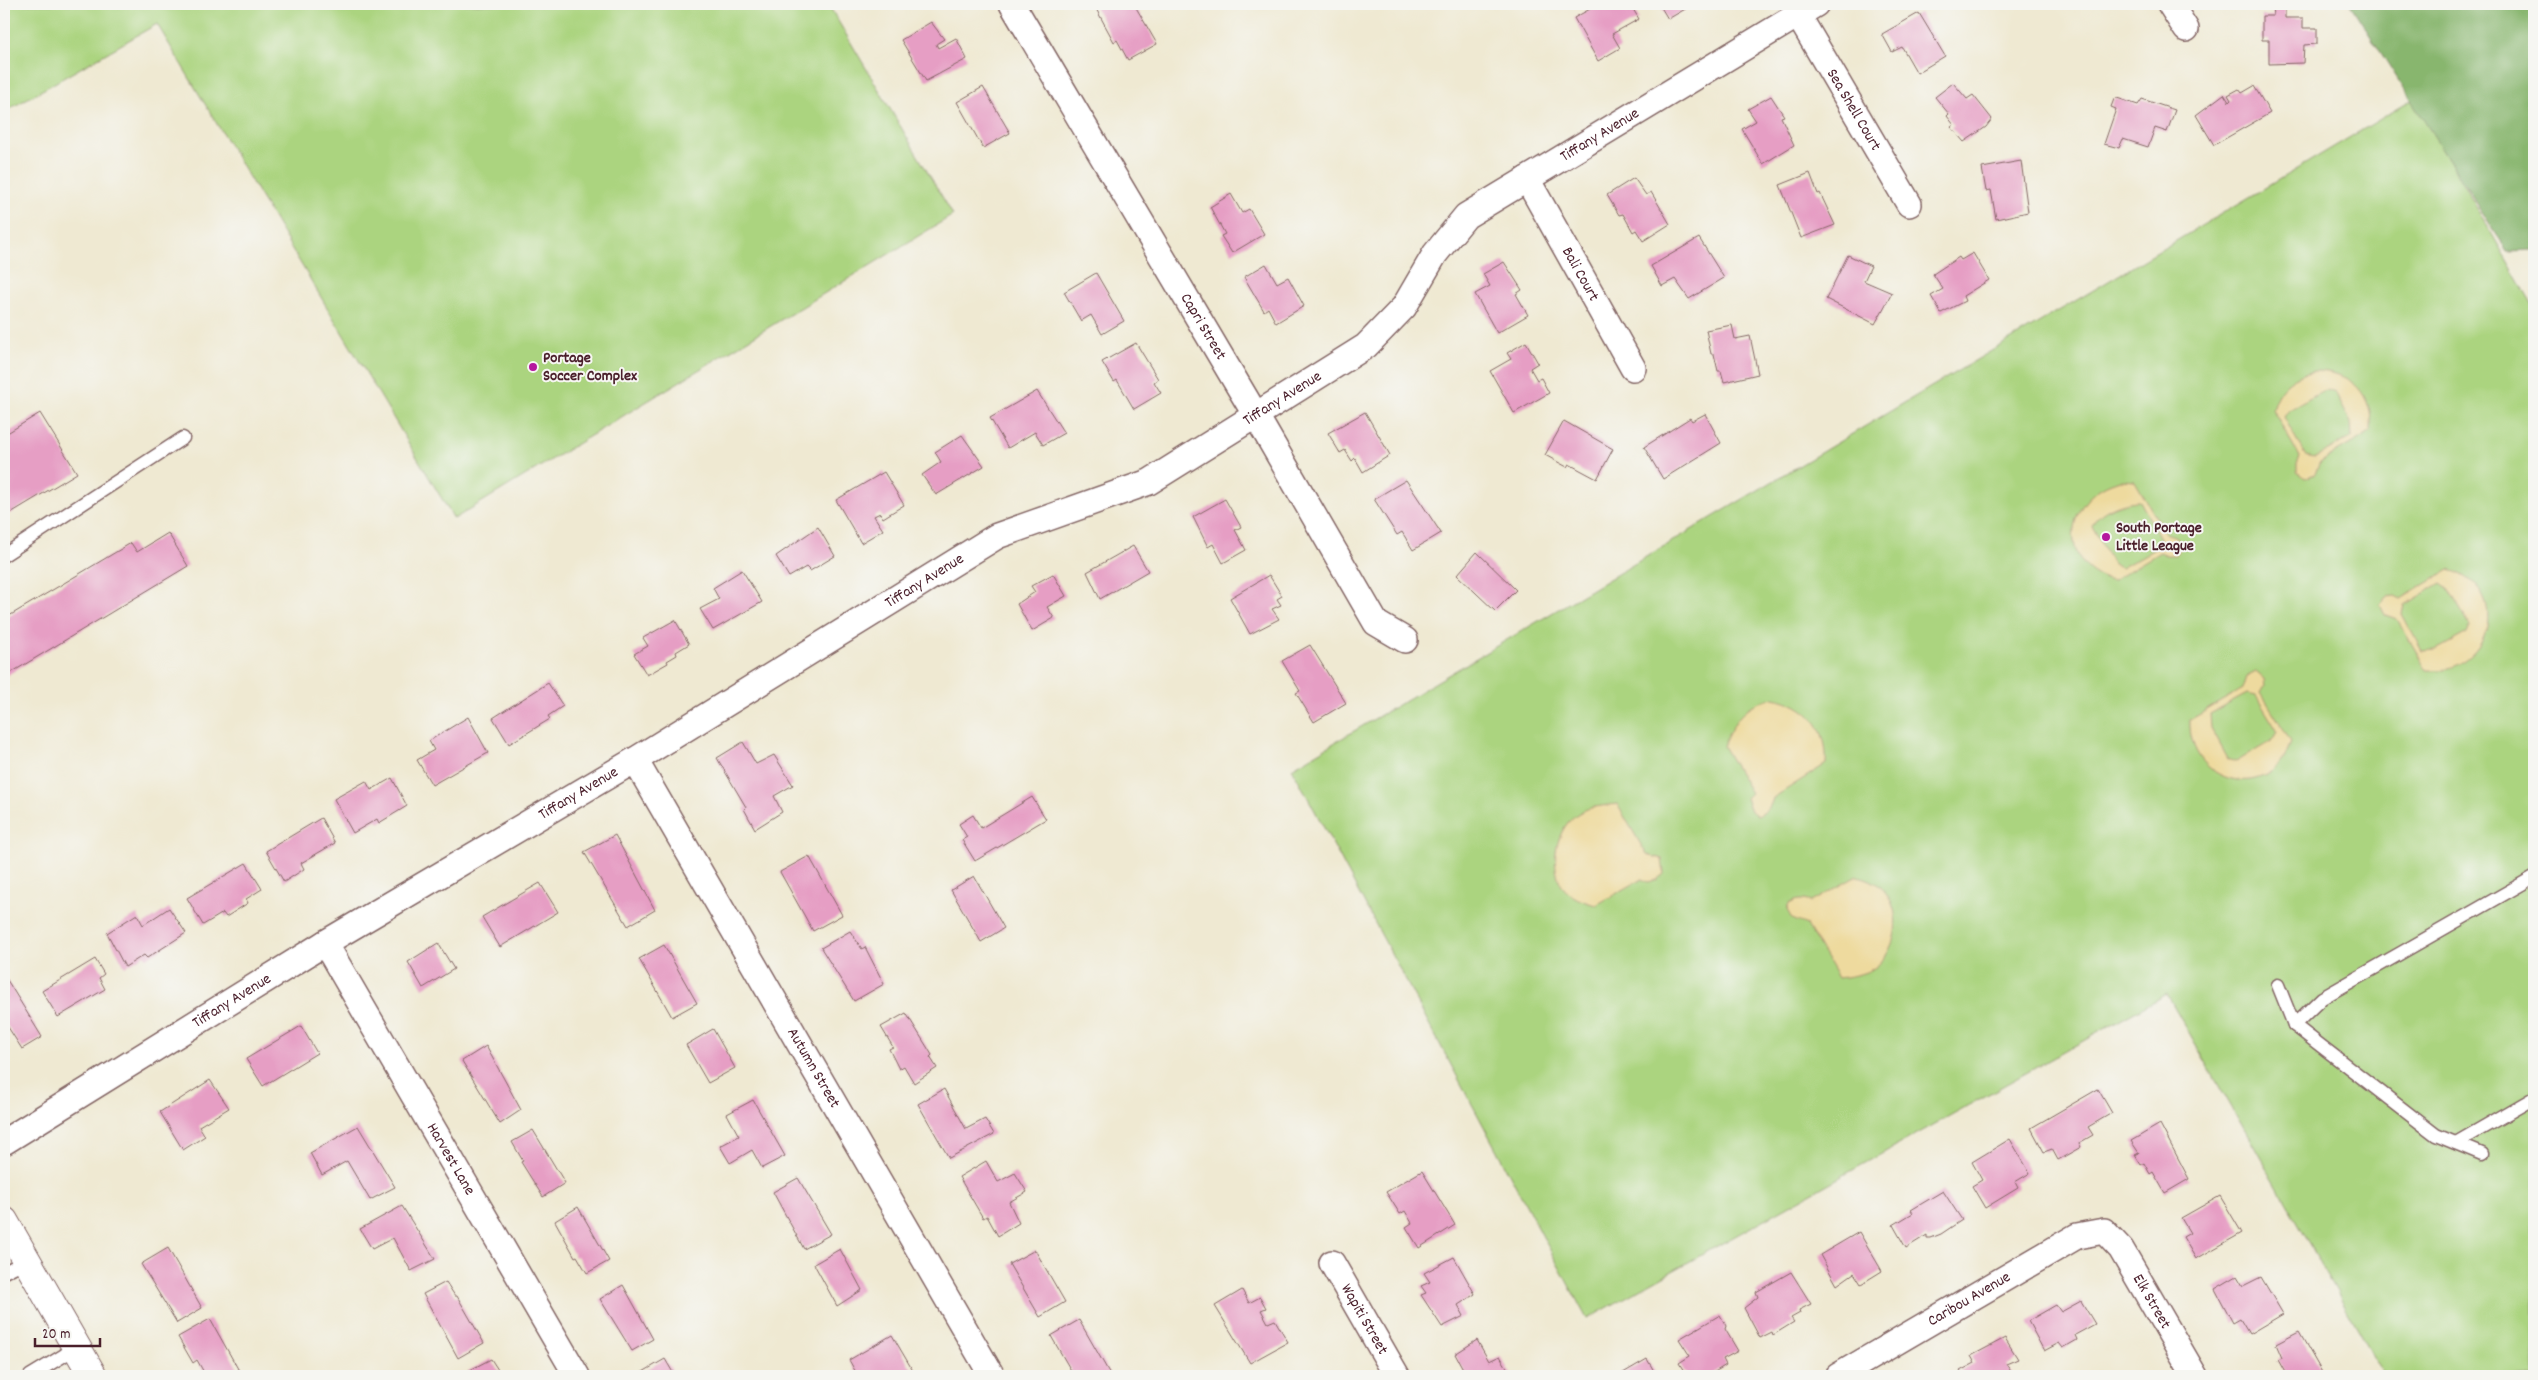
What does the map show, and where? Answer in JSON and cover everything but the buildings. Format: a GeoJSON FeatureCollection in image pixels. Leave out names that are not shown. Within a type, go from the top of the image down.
{"type":"FeatureCollection","features":[{"type":"Feature","properties":{"kind":"main road"},"geometry":{"type":"LineString","coordinates":[[4,1221],[15,1266],[76,1348],[93,1376]]}},
{"type":"Feature","properties":{"kind":"street","name":"Capri Street"},"geometry":{"type":"LineString","coordinates":[[1012,4],[1255,414],[1376,623],[1405,640]]}},
{"type":"Feature","properties":{"kind":"street"},"geometry":{"type":"LineString","coordinates":[[2170,4],[2186,29]]}},
{"type":"Feature","properties":{"kind":"street","name":"Tiffany Avenue"},"geometry":{"type":"LineString","coordinates":[[4,1142],[325,943],[635,760],[997,536],[1148,482],[1366,346],[1404,307],[1435,254],[1466,216],[1807,9]]}},
{"type":"Feature","properties":{"kind":"street","name":"Sea Shell Court"},"geometry":{"type":"LineString","coordinates":[[1807,9],[1909,204]]}},
{"type":"Feature","properties":{"kind":"street","name":"Bali Court"},"geometry":{"type":"LineString","coordinates":[[1527,179],[1633,368]]}},
{"type":"Feature","properties":{"kind":"street","name":"Autumn Street"},"geometry":{"type":"LineString","coordinates":[[635,760],[992,1376]]}},
{"type":"Feature","properties":{"kind":"street","name":"Harvest Lane"},"geometry":{"type":"LineString","coordinates":[[325,943],[576,1376]]}},
{"type":"Feature","properties":{"kind":"street","name":"Caribou Avenue"},"geometry":{"type":"LineString","coordinates":[[1838,1376],[2077,1236],[2104,1231]]}},
{"type":"Feature","properties":{"kind":"street","name":"Elk Street"},"geometry":{"type":"LineString","coordinates":[[2104,1231],[2122,1249],[2195,1376]]}},
{"type":"Feature","properties":{"kind":"street","name":"Wapiti Street"},"geometry":{"type":"LineString","coordinates":[[1332,1263],[1397,1376]]}},
{"type":"Feature","properties":{"kind":"lane"},"geometry":{"type":"LineString","coordinates":[[4,555],[183,438]]}},
{"type":"Feature","properties":{"kind":"lane"},"geometry":{"type":"LineString","coordinates":[[2294,1025],[2322,998],[2534,877]]}},
{"type":"Feature","properties":{"kind":"lane"},"geometry":{"type":"LineString","coordinates":[[2278,985],[2294,1025],[2436,1135],[2482,1154]]}},
{"type":"Feature","properties":{"kind":"lane"},"geometry":{"type":"LineString","coordinates":[[2456,1143],[2534,1098]]}},
{"type":"Feature","properties":{"kind":"lane"},"geometry":{"type":"LineString","coordinates":[[30,1376],[76,1348]]}},
{"type":"Feature","properties":{"kind":"green space","name":"Portage Soccer Complex"},"geometry":{"type":"Polygon","coordinates":[[[4,4],[828,4],[953,215],[454,519],[157,24],[4,112],[4,4]]]}},
{"type":"Feature","properties":{"kind":"green space"},"geometry":{"type":"Polygon","coordinates":[[[2350,4],[2534,4],[2534,250],[2507,251],[2350,4]]]}},
{"type":"Feature","properties":{"kind":"green space","name":"South Portage Little League"},"geometry":{"type":"Polygon","coordinates":[[[2414,99],[2534,307],[2534,1376],[2385,1376],[2167,994],[1587,1319],[1292,768],[2414,99]]]}},
{"type":"Feature","properties":{"kind":"sand"},"geometry":{"type":"Polygon","coordinates":[[[2314,371],[2339,375],[2358,387],[2369,406],[2371,432],[2320,462],[2315,474],[2305,478],[2297,472],[2297,464],[2300,457],[2272,409],[2282,389],[2293,379],[2314,371]],[[2327,389],[2289,410],[2284,417],[2305,455],[2315,457],[2352,437],[2351,423],[2335,392],[2327,389]]]}},
{"type":"Feature","properties":{"kind":"sand"},"geometry":{"type":"Polygon","coordinates":[[[2121,480],[2135,481],[2165,533],[2177,537],[2182,547],[2175,555],[2167,555],[2160,552],[2112,581],[2094,573],[2081,561],[2075,546],[2074,530],[2078,514],[2088,499],[2102,487],[2121,480]],[[2140,501],[2119,505],[2106,511],[2095,520],[2092,526],[2113,564],[2121,568],[2158,547],[2160,538],[2140,501]]]}},
{"type":"Feature","properties":{"kind":"sand"},"geometry":{"type":"Polygon","coordinates":[[[2449,570],[2469,579],[2482,593],[2487,610],[2487,628],[2480,644],[2468,658],[2450,668],[2427,670],[2397,619],[2385,615],[2380,605],[2387,597],[2395,596],[2401,599],[2449,570]],[[2441,583],[2404,605],[2402,614],[2422,651],[2436,650],[2467,633],[2470,626],[2448,588],[2441,583]]]}},
{"type":"Feature","properties":{"kind":"sand"},"geometry":{"type":"Polygon","coordinates":[[[2256,672],[2264,679],[2265,686],[2261,693],[2291,741],[2282,761],[2268,774],[2251,780],[2233,779],[2216,773],[2202,760],[2193,742],[2190,720],[2242,689],[2246,677],[2256,672]],[[2247,694],[2210,714],[2211,728],[2228,759],[2236,762],[2273,740],[2278,732],[2256,696],[2247,694]]]}},
{"type":"Feature","properties":{"kind":"sand"},"geometry":{"type":"Polygon","coordinates":[[[1774,698],[1797,706],[1814,720],[1824,739],[1826,764],[1773,798],[1768,809],[1757,816],[1751,811],[1746,798],[1751,793],[1723,746],[1736,721],[1742,714],[1755,704],[1774,698]]]}},
{"type":"Feature","properties":{"kind":"sand"},"geometry":{"type":"Polygon","coordinates":[[[1617,804],[1647,855],[1662,859],[1664,874],[1656,880],[1648,882],[1642,879],[1596,905],[1573,896],[1562,886],[1556,868],[1557,846],[1565,827],[1579,813],[1592,808],[1617,804]]]}},
{"type":"Feature","properties":{"kind":"sand"},"geometry":{"type":"Polygon","coordinates":[[[1857,876],[1871,881],[1882,888],[1890,899],[1896,925],[1894,938],[1888,951],[1876,967],[1860,974],[1838,978],[1807,925],[1792,919],[1787,910],[1792,902],[1805,900],[1811,902],[1857,876]]]}},
{"type":"Feature","properties":{"kind":"place","name":"Portage Soccer Complex"},"geometry":{"type":"Point","coordinates":[533,367]}},
{"type":"Feature","properties":{"kind":"place","name":"South Portage Little League"},"geometry":{"type":"Point","coordinates":[2106,537]}}]}
